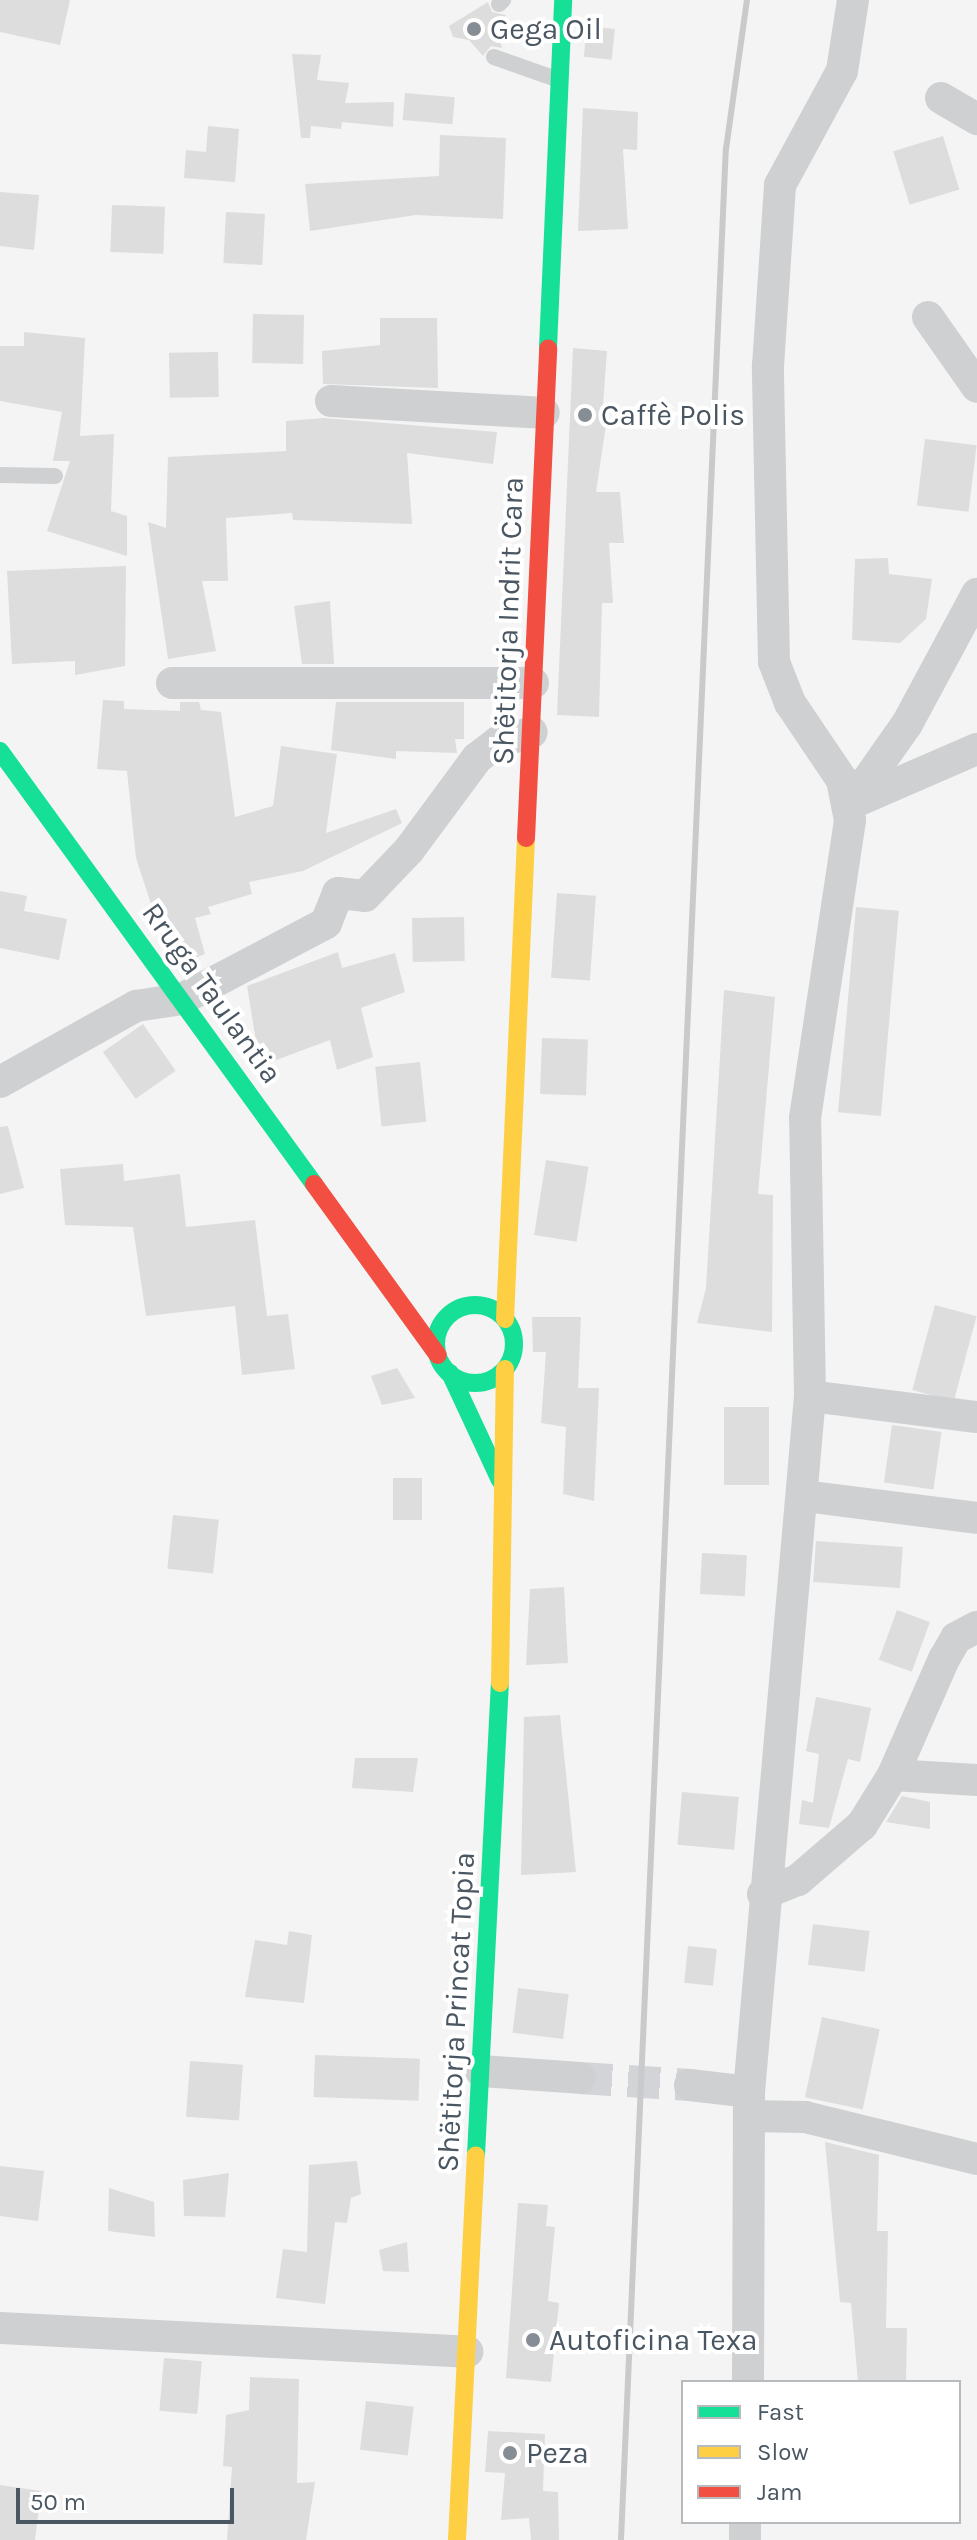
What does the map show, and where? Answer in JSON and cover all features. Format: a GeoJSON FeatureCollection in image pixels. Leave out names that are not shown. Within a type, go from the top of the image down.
{"type":"FeatureCollection","features":[{"type":"Feature","properties":{"kind":"main road","name":"Shëtitorja Indrit Cara"},"geometry":{"type":"LineString","coordinates":[[505,1319],[563,0]]}},
{"type":"Feature","properties":{"kind":"main road","name":"Rruga Taulantia"},"geometry":{"type":"LineString","coordinates":[[0,751],[438,1355]]}},
{"type":"Feature","properties":{"kind":"main road"},"geometry":{"type":"LineString","coordinates":[[458,1310],[487,1307],[505,1319],[514,1340],[505,1369],[479,1382],[450,1373],[438,1355],[438,1332],[480,1283],[506,1245]]}},
{"type":"Feature","properties":{"kind":"main road","name":"Rruga Taulantia"},"geometry":{"type":"LineString","coordinates":[[376,1270],[458,1310]]}},
{"type":"Feature","properties":{"kind":"main road","name":"Shëtitorja Princat Topia"},"geometry":{"type":"LineString","coordinates":[[457,2540],[507,1549],[503,1486],[505,1369]]}},
{"type":"Feature","properties":{"kind":"main road","name":"Shëtitorja Princat Topia"},"geometry":{"type":"LineString","coordinates":[[450,1373],[503,1486]]}},
{"type":"Feature","properties":{"kind":"street"},"geometry":{"type":"LineString","coordinates":[[850,805],[774,662],[768,366],[780,185],[842,71],[853,0]]}},
{"type":"Feature","properties":{"kind":"street"},"geometry":{"type":"LineString","coordinates":[[941,98],[977,119]]}},
{"type":"Feature","properties":{"kind":"street"},"geometry":{"type":"LineString","coordinates":[[928,317],[977,387]]}},
{"type":"Feature","properties":{"kind":"street"},"geometry":{"type":"LineString","coordinates":[[331,401],[544,413]]}},
{"type":"Feature","properties":{"kind":"street"},"geometry":{"type":"LineString","coordinates":[[748,2380],[750,2104],[763,1894],[804,1496],[810,1396],[805,1118],[850,805],[907,724],[977,594]]}},
{"type":"Feature","properties":{"kind":"street"},"geometry":{"type":"LineString","coordinates":[[172,683],[533,683]]}},
{"type":"Feature","properties":{"kind":"street"},"geometry":{"type":"LineString","coordinates":[[0,1082],[136,1006],[182,999],[326,923],[338,893],[365,896],[477,758],[498,742],[532,732]]}},
{"type":"Feature","properties":{"kind":"street"},"geometry":{"type":"LineString","coordinates":[[850,805],[977,749]]}},
{"type":"Feature","properties":{"kind":"street"},"geometry":{"type":"LineString","coordinates":[[810,1396],[977,1417]]}},
{"type":"Feature","properties":{"kind":"street"},"geometry":{"type":"LineString","coordinates":[[804,1496],[977,1518]]}},
{"type":"Feature","properties":{"kind":"street"},"geometry":{"type":"LineString","coordinates":[[763,1894],[831,1855],[862,1825],[893,1775],[956,1638],[977,1627]]}},
{"type":"Feature","properties":{"kind":"street"},"geometry":{"type":"LineString","coordinates":[[893,1775],[977,1780]]}},
{"type":"Feature","properties":{"kind":"street"},"geometry":{"type":"LineString","coordinates":[[481,2071],[580,2078]]}},
{"type":"Feature","properties":{"kind":"street"},"geometry":{"type":"LineString","coordinates":[[690,2085],[750,2104],[977,2159]]}},
{"type":"Feature","properties":{"kind":"street"},"geometry":{"type":"LineString","coordinates":[[0,2328],[467,2352]]}},
{"type":"Feature","properties":{"kind":"lane"},"geometry":{"type":"LineString","coordinates":[[494,57],[559,80]]}},
{"type":"Feature","properties":{"kind":"lane"},"geometry":{"type":"LineString","coordinates":[[0,475],[55,476]]}},
{"type":"Feature","properties":{"kind":"building"},"geometry":{"type":"Polygon","coordinates":[[[0,0],[70,0],[60,45],[0,32],[0,0]]]}},
{"type":"Feature","properties":{"kind":"building","name":"Gega Oil"},"geometry":{"type":"Polygon","coordinates":[[[488,2],[492,12],[506,15],[497,32],[502,48],[491,46],[483,56],[469,40],[453,37],[449,26],[488,2]]]}},
{"type":"Feature","properties":{"kind":"building"},"geometry":{"type":"Polygon","coordinates":[[[587,26],[615,29],[612,60],[584,57],[587,26]]]}},
{"type":"Feature","properties":{"kind":"building"},"geometry":{"type":"Polygon","coordinates":[[[292,54],[321,55],[317,80],[349,83],[345,103],[394,102],[393,127],[342,122],[341,129],[311,126],[310,138],[301,138],[292,54]]]}},
{"type":"Feature","properties":{"kind":"building"},"geometry":{"type":"Polygon","coordinates":[[[405,93],[455,97],[452,124],[403,120],[405,93]]]}},
{"type":"Feature","properties":{"kind":"building"},"geometry":{"type":"Polygon","coordinates":[[[583,108],[638,112],[637,150],[623,149],[628,229],[578,231],[583,108]]]}},
{"type":"Feature","properties":{"kind":"building"},"geometry":{"type":"Polygon","coordinates":[[[208,126],[239,129],[235,182],[184,178],[186,150],[206,152],[208,126]]]}},
{"type":"Feature","properties":{"kind":"building"},"geometry":{"type":"Polygon","coordinates":[[[440,135],[506,138],[503,219],[416,215],[310,231],[305,184],[439,176],[440,135]]]}},
{"type":"Feature","properties":{"kind":"building"},"geometry":{"type":"Polygon","coordinates":[[[943,136],[959,190],[910,205],[893,151],[943,136]]]}},
{"type":"Feature","properties":{"kind":"building"},"geometry":{"type":"Polygon","coordinates":[[[0,192],[39,195],[34,250],[0,246],[0,192]]]}},
{"type":"Feature","properties":{"kind":"building"},"geometry":{"type":"Polygon","coordinates":[[[112,205],[165,207],[163,254],[110,252],[112,205]]]}},
{"type":"Feature","properties":{"kind":"building"},"geometry":{"type":"Polygon","coordinates":[[[226,212],[265,214],[262,265],[223,263],[226,212]]]}},
{"type":"Feature","properties":{"kind":"building"},"geometry":{"type":"Polygon","coordinates":[[[253,314],[304,315],[303,364],[252,363],[253,314]]]}},
{"type":"Feature","properties":{"kind":"building"},"geometry":{"type":"Polygon","coordinates":[[[380,318],[437,318],[438,388],[323,384],[322,351],[380,345],[380,318]]]}},
{"type":"Feature","properties":{"kind":"building"},"geometry":{"type":"Polygon","coordinates":[[[24,332],[85,338],[80,436],[114,434],[111,511],[127,516],[127,556],[47,531],[70,461],[53,461],[62,412],[0,401],[0,346],[24,346],[24,332]]]}},
{"type":"Feature","properties":{"kind":"building"},"geometry":{"type":"Polygon","coordinates":[[[573,348],[607,351],[603,405],[609,405],[596,492],[620,492],[624,543],[609,543],[613,603],[602,603],[599,717],[557,715],[573,348]]]}},
{"type":"Feature","properties":{"kind":"building"},"geometry":{"type":"Polygon","coordinates":[[[218,352],[219,397],[170,398],[169,353],[218,352]]]}},
{"type":"Feature","properties":{"kind":"building"},"geometry":{"type":"Polygon","coordinates":[[[324,418],[497,432],[493,464],[407,453],[412,524],[293,520],[292,513],[226,518],[228,581],[202,581],[216,651],[168,659],[148,522],[166,528],[168,457],[286,451],[286,421],[324,418]]]}},
{"type":"Feature","properties":{"kind":"building"},"geometry":{"type":"Polygon","coordinates":[[[925,439],[977,445],[968,512],[917,506],[925,439]]]}},
{"type":"Feature","properties":{"kind":"building"},"geometry":{"type":"Polygon","coordinates":[[[888,558],[889,574],[932,579],[926,619],[900,643],[852,640],[855,559],[888,558]]]}},
{"type":"Feature","properties":{"kind":"building"},"geometry":{"type":"Polygon","coordinates":[[[126,566],[125,666],[75,675],[75,661],[12,664],[7,571],[126,566]]]}},
{"type":"Feature","properties":{"kind":"building"},"geometry":{"type":"Polygon","coordinates":[[[330,601],[334,664],[302,664],[294,606],[330,601]]]}},
{"type":"Feature","properties":{"kind":"building"},"geometry":{"type":"Polygon","coordinates":[[[103,700],[124,701],[124,709],[180,711],[180,702],[199,702],[201,710],[221,712],[235,817],[273,806],[281,746],[337,754],[326,833],[396,809],[402,823],[303,871],[249,882],[252,894],[208,907],[211,914],[195,918],[205,954],[184,962],[162,901],[151,904],[136,858],[127,771],[97,769],[103,700]]]}},
{"type":"Feature","properties":{"kind":"building"},"geometry":{"type":"Polygon","coordinates":[[[336,702],[464,702],[464,739],[455,739],[457,753],[396,751],[396,759],[331,750],[336,702]]]}},
{"type":"Feature","properties":{"kind":"building"},"geometry":{"type":"Polygon","coordinates":[[[0,891],[27,896],[24,911],[67,919],[59,960],[0,948],[0,891]]]}},
{"type":"Feature","properties":{"kind":"building"},"geometry":{"type":"Polygon","coordinates":[[[557,893],[596,896],[590,981],[551,978],[557,893]]]}},
{"type":"Feature","properties":{"kind":"building"},"geometry":{"type":"Polygon","coordinates":[[[856,907],[899,911],[881,1116],[838,1112],[856,907]]]}},
{"type":"Feature","properties":{"kind":"building"},"geometry":{"type":"Polygon","coordinates":[[[464,917],[465,961],[413,962],[412,918],[464,917]]]}},
{"type":"Feature","properties":{"kind":"building"},"geometry":{"type":"Polygon","coordinates":[[[338,952],[342,968],[395,953],[405,992],[361,1008],[373,1057],[337,1070],[330,1040],[260,1066],[247,986],[338,952]]]}},
{"type":"Feature","properties":{"kind":"building"},"geometry":{"type":"Polygon","coordinates":[[[724,990],[775,997],[758,1194],[773,1195],[772,1332],[697,1323],[706,1288],[724,990]]]}},
{"type":"Feature","properties":{"kind":"building"},"geometry":{"type":"Polygon","coordinates":[[[143,1024],[176,1071],[136,1099],[103,1052],[143,1024]]]}},
{"type":"Feature","properties":{"kind":"building"},"geometry":{"type":"Polygon","coordinates":[[[542,1038],[588,1040],[586,1096],[540,1094],[542,1038]]]}},
{"type":"Feature","properties":{"kind":"building"},"geometry":{"type":"Polygon","coordinates":[[[420,1062],[426,1122],[382,1126],[375,1067],[420,1062]]]}},
{"type":"Feature","properties":{"kind":"building"},"geometry":{"type":"Polygon","coordinates":[[[8,1126],[24,1188],[0,1194],[0,1127],[8,1126]]]}},
{"type":"Feature","properties":{"kind":"building"},"geometry":{"type":"Polygon","coordinates":[[[546,1160],[588,1167],[577,1242],[534,1235],[546,1160]]]}},
{"type":"Feature","properties":{"kind":"building"},"geometry":{"type":"Polygon","coordinates":[[[123,1164],[124,1181],[180,1174],[186,1227],[255,1220],[267,1316],[288,1314],[295,1369],[242,1375],[235,1306],[146,1316],[133,1227],[65,1225],[60,1169],[123,1164]]]}},
{"type":"Feature","properties":{"kind":"building"},"geometry":{"type":"Polygon","coordinates":[[[935,1305],[977,1316],[954,1401],[912,1390],[935,1305]]]}},
{"type":"Feature","properties":{"kind":"building"},"geometry":{"type":"Polygon","coordinates":[[[532,1317],[581,1317],[578,1388],[599,1388],[594,1501],[563,1494],[566,1427],[541,1423],[546,1352],[533,1352],[532,1317]]]}},
{"type":"Feature","properties":{"kind":"building"},"geometry":{"type":"Polygon","coordinates":[[[397,1368],[415,1398],[382,1405],[371,1376],[397,1368]]]}},
{"type":"Feature","properties":{"kind":"building"},"geometry":{"type":"Polygon","coordinates":[[[724,1407],[769,1407],[769,1485],[724,1485],[724,1407]]]}},
{"type":"Feature","properties":{"kind":"building"},"geometry":{"type":"Polygon","coordinates":[[[892,1425],[942,1432],[933,1489],[884,1482],[892,1425]]]}},
{"type":"Feature","properties":{"kind":"building"},"geometry":{"type":"Polygon","coordinates":[[[393,1478],[422,1478],[422,1520],[393,1520],[393,1478]]]}},
{"type":"Feature","properties":{"kind":"building"},"geometry":{"type":"Polygon","coordinates":[[[173,1515],[219,1520],[213,1574],[167,1569],[173,1515]]]}},
{"type":"Feature","properties":{"kind":"building"},"geometry":{"type":"Polygon","coordinates":[[[816,1541],[903,1547],[900,1588],[813,1582],[816,1541]]]}},
{"type":"Feature","properties":{"kind":"building"},"geometry":{"type":"Polygon","coordinates":[[[702,1553],[747,1555],[745,1596],[700,1594],[702,1553]]]}},
{"type":"Feature","properties":{"kind":"building"},"geometry":{"type":"Polygon","coordinates":[[[564,1587],[568,1663],[526,1665],[530,1589],[564,1587]]]}},
{"type":"Feature","properties":{"kind":"building"},"geometry":{"type":"Polygon","coordinates":[[[897,1610],[930,1622],[912,1672],[879,1660],[897,1610]]]}},
{"type":"Feature","properties":{"kind":"building"},"geometry":{"type":"Polygon","coordinates":[[[816,1697],[871,1708],[860,1762],[848,1759],[829,1828],[799,1824],[802,1800],[813,1803],[819,1754],[806,1751],[816,1697]]]}},
{"type":"Feature","properties":{"kind":"building"},"geometry":{"type":"Polygon","coordinates":[[[560,1715],[576,1872],[521,1875],[524,1717],[560,1715]]]}},
{"type":"Feature","properties":{"kind":"building"},"geometry":{"type":"Polygon","coordinates":[[[355,1758],[418,1758],[413,1792],[352,1788],[355,1758]]]}},
{"type":"Feature","properties":{"kind":"building"},"geometry":{"type":"Polygon","coordinates":[[[682,1792],[739,1797],[734,1850],[677,1845],[682,1792]]]}},
{"type":"Feature","properties":{"kind":"building"},"geometry":{"type":"Polygon","coordinates":[[[902,1796],[930,1802],[930,1829],[886,1822],[902,1796]]]}},
{"type":"Feature","properties":{"kind":"building"},"geometry":{"type":"Polygon","coordinates":[[[813,1924],[870,1931],[865,1972],[808,1965],[813,1924]]]}},
{"type":"Feature","properties":{"kind":"building"},"geometry":{"type":"Polygon","coordinates":[[[289,1931],[312,1935],[304,2003],[245,1997],[255,1940],[287,1945],[289,1931]]]}},
{"type":"Feature","properties":{"kind":"building"},"geometry":{"type":"Polygon","coordinates":[[[688,1946],[717,1949],[713,1986],[684,1983],[688,1946]]]}},
{"type":"Feature","properties":{"kind":"building"},"geometry":{"type":"Polygon","coordinates":[[[518,1988],[569,1994],[563,2039],[513,2033],[518,1988]]]}},
{"type":"Feature","properties":{"kind":"building"},"geometry":{"type":"Polygon","coordinates":[[[822,2017],[880,2029],[863,2109],[805,2097],[822,2017]]]}},
{"type":"Feature","properties":{"kind":"building"},"geometry":{"type":"Polygon","coordinates":[[[315,2055],[420,2059],[418,2101],[314,2097],[315,2055]]]}},
{"type":"Feature","properties":{"kind":"building"},"geometry":{"type":"Polygon","coordinates":[[[190,2061],[243,2065],[239,2121],[186,2117],[190,2061]]]}},
{"type":"Feature","properties":{"kind":"building"},"geometry":{"type":"Polygon","coordinates":[[[825,2142],[879,2155],[877,2231],[888,2231],[886,2328],[907,2328],[906,2380],[858,2380],[851,2303],[840,2302],[825,2142]]]}},
{"type":"Feature","properties":{"kind":"building"},"geometry":{"type":"Polygon","coordinates":[[[357,2161],[361,2194],[351,2198],[347,2223],[335,2222],[325,2304],[276,2298],[283,2249],[307,2252],[309,2165],[357,2161]]]}},
{"type":"Feature","properties":{"kind":"building"},"geometry":{"type":"Polygon","coordinates":[[[0,2166],[44,2171],[38,2221],[0,2216],[0,2166]]]}},
{"type":"Feature","properties":{"kind":"building"},"geometry":{"type":"Polygon","coordinates":[[[229,2173],[225,2217],[184,2216],[183,2180],[229,2173]]]}},
{"type":"Feature","properties":{"kind":"building"},"geometry":{"type":"Polygon","coordinates":[[[109,2188],[154,2202],[155,2237],[108,2231],[109,2188]]]}},
{"type":"Feature","properties":{"kind":"building"},"geometry":{"type":"Polygon","coordinates":[[[518,2203],[548,2205],[546,2226],[555,2227],[548,2301],[559,2303],[551,2382],[506,2378],[518,2203]]]}},
{"type":"Feature","properties":{"kind":"building"},"geometry":{"type":"Polygon","coordinates":[[[407,2242],[409,2272],[383,2271],[379,2250],[407,2242]]]}},
{"type":"Feature","properties":{"kind":"building"},"geometry":{"type":"Polygon","coordinates":[[[164,2358],[202,2361],[197,2414],[159,2411],[164,2358]]]}},
{"type":"Feature","properties":{"kind":"building"},"geometry":{"type":"Polygon","coordinates":[[[250,2377],[299,2379],[297,2483],[315,2482],[306,2540],[227,2540],[232,2467],[223,2466],[226,2415],[249,2410],[250,2377]]]}},
{"type":"Feature","properties":{"kind":"building"},"geometry":{"type":"Polygon","coordinates":[[[366,2401],[414,2407],[408,2455],[360,2450],[366,2401]]]}},
{"type":"Feature","properties":{"kind":"building"},"geometry":{"type":"Polygon","coordinates":[[[488,2431],[545,2434],[543,2491],[558,2492],[559,2540],[531,2540],[529,2518],[501,2520],[505,2473],[485,2472],[488,2431]]]}},
{"type":"Feature","properties":{"kind":"building"},"geometry":{"type":"Polygon","coordinates":[[[0,2485],[41,2491],[35,2540],[0,2540],[0,2485]]]}},
{"type":"Feature","properties":{"kind":"tunnel"},"geometry":{"type":"LineString","coordinates":[[580,2078],[690,2085]]}},
{"type":"Feature","properties":{"kind":"railway"},"geometry":{"type":"LineString","coordinates":[[621,2540],[726,149],[747,0]]}},
{"type":"Feature","properties":{"kind":"traffic: fast"},"geometry":{"type":"LineString","coordinates":[[548,348],[563,0]]}},
{"type":"Feature","properties":{"kind":"traffic: fast"},"geometry":{"type":"LineString","coordinates":[[0,751],[314,1184]]}},
{"type":"Feature","properties":{"kind":"traffic: fast"},"geometry":{"type":"LineString","coordinates":[[475,1305],[490,1308],[507,1322],[514,1344],[511,1359],[497,1376],[475,1383],[460,1380],[443,1366],[436,1344],[439,1329],[453,1312],[475,1305]]}},
{"type":"Feature","properties":{"kind":"traffic: fast"},"geometry":{"type":"LineString","coordinates":[[450,1373],[500,1480]]}},
{"type":"Feature","properties":{"kind":"traffic: fast"},"geometry":{"type":"LineString","coordinates":[[476,2155],[500,1683]]}},
{"type":"Feature","properties":{"kind":"traffic: slow"},"geometry":{"type":"LineString","coordinates":[[505,1319],[526,838]]}},
{"type":"Feature","properties":{"kind":"traffic: slow"},"geometry":{"type":"LineString","coordinates":[[500,1683],[505,1369]]}},
{"type":"Feature","properties":{"kind":"traffic: slow"},"geometry":{"type":"LineString","coordinates":[[457,2540],[476,2155]]}},
{"type":"Feature","properties":{"kind":"traffic: jam"},"geometry":{"type":"LineString","coordinates":[[526,838],[548,348]]}},
{"type":"Feature","properties":{"kind":"traffic: jam"},"geometry":{"type":"LineString","coordinates":[[314,1184],[438,1355]]}},
{"type":"Feature","properties":{"kind":"place","name":"Gega Oil"},"geometry":{"type":"Point","coordinates":[474,29]}},
{"type":"Feature","properties":{"kind":"place","name":"Caffè Polis"},"geometry":{"type":"Point","coordinates":[585,415]}},
{"type":"Feature","properties":{"kind":"place","name":"Autoficina Texa"},"geometry":{"type":"Point","coordinates":[533,2340]}},
{"type":"Feature","properties":{"kind":"place","name":"Peza"},"geometry":{"type":"Point","coordinates":[510,2453]}}]}
